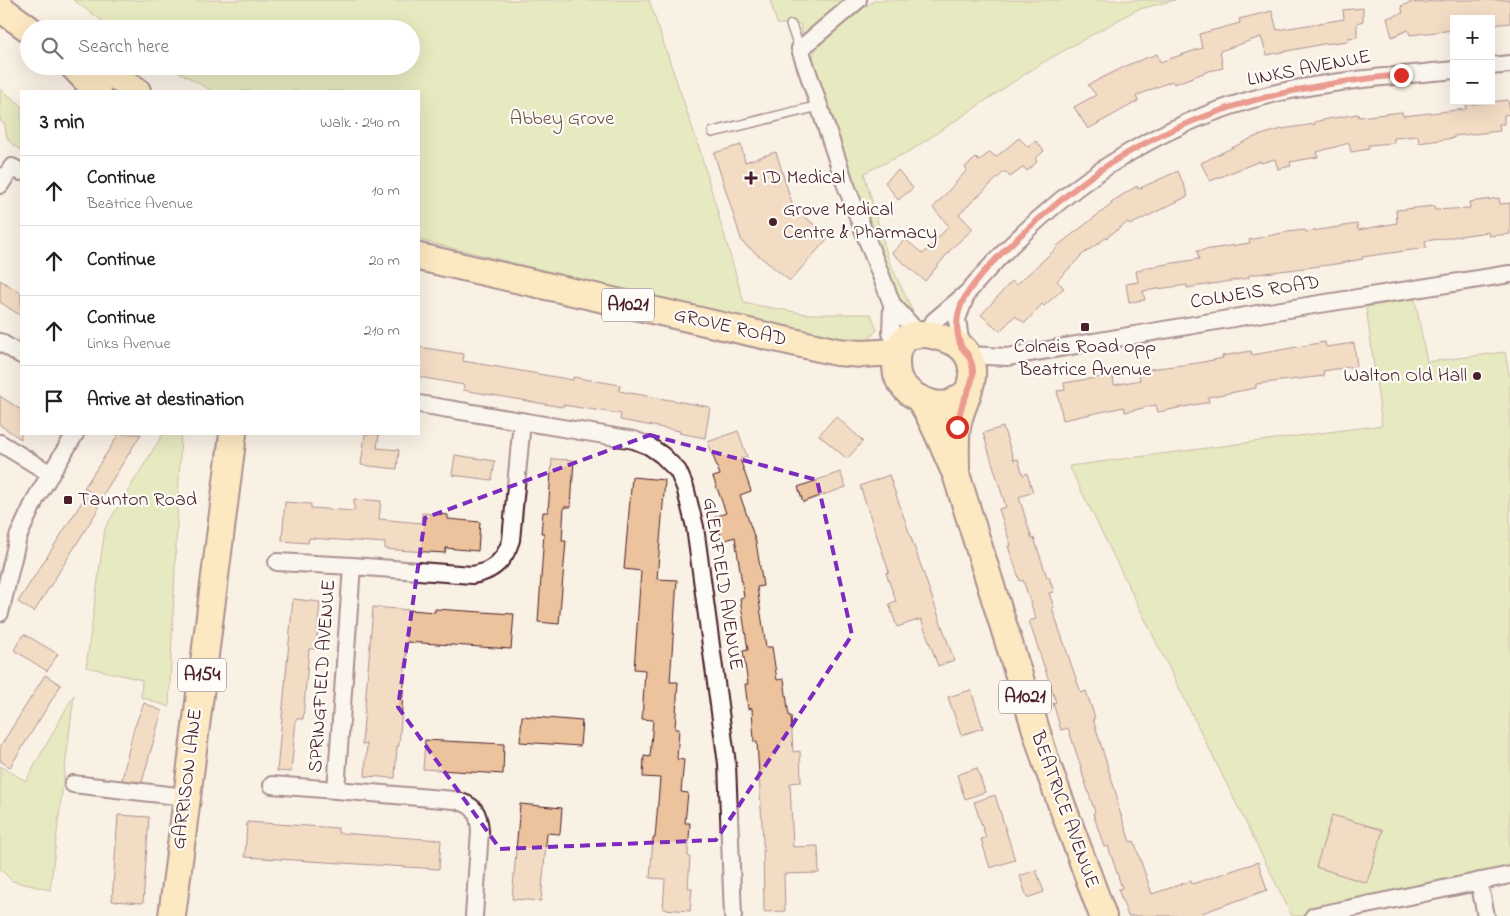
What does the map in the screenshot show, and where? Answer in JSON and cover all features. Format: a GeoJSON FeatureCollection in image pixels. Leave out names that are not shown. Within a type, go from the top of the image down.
{"type":"FeatureCollection","features":[{"type":"Feature","properties":{"kind":"main road"},"geometry":{"type":"LineString","coordinates":[[0,8],[20,22]]}},
{"type":"Feature","properties":{"kind":"main road"},"geometry":{"type":"LineString","coordinates":[[81,75],[95,90]]}},
{"type":"Feature","properties":{"kind":"main road"},"geometry":{"type":"LineString","coordinates":[[114,75],[135,90]]}},
{"type":"Feature","properties":{"kind":"main road","name":"GROVE ROAD"},"geometry":{"type":"LineString","coordinates":[[420,257],[837,352],[862,354],[910,341]]}},
{"type":"Feature","properties":{"kind":"main road"},"geometry":{"type":"LineString","coordinates":[[910,341],[954,342],[965,351],[973,376],[968,390],[951,403],[945,404],[934,404],[911,392],[896,374],[910,341]]}},
{"type":"Feature","properties":{"kind":"main road","name":"GROVE ROAD"},"geometry":{"type":"LineString","coordinates":[[837,352],[911,392]]}},
{"type":"Feature","properties":{"kind":"main road","name":"BEATRICE AVENUE"},"geometry":{"type":"LineString","coordinates":[[956,474],[957,427],[968,390]]}},
{"type":"Feature","properties":{"kind":"main road","name":"BEATRICE AVENUE"},"geometry":{"type":"LineString","coordinates":[[911,392],[930,414],[936,432],[956,474],[1047,765],[1103,916]]}},
{"type":"Feature","properties":{"kind":"main road","name":"GARRISON LANE"},"geometry":{"type":"LineString","coordinates":[[172,916],[233,435]]}},
{"type":"Feature","properties":{"kind":"street"},"geometry":{"type":"LineString","coordinates":[[858,0],[800,49],[845,183],[892,304],[910,341]]}},
{"type":"Feature","properties":{"kind":"street"},"geometry":{"type":"LineString","coordinates":[[1495,66],[1510,64]]}},
{"type":"Feature","properties":{"kind":"street","name":"LINKS AVENUE"},"geometry":{"type":"LineString","coordinates":[[910,341],[967,293],[1020,236],[1071,190],[1109,163],[1153,138],[1228,107],[1280,92],[1361,79],[1450,70]]}},
{"type":"Feature","properties":{"kind":"street"},"geometry":{"type":"LineString","coordinates":[[0,185],[12,167],[20,171]]}},
{"type":"Feature","properties":{"kind":"street","name":"COLNEIS ROAD"},"geometry":{"type":"LineString","coordinates":[[965,351],[1007,357],[1278,310],[1510,274]]}},
{"type":"Feature","properties":{"kind":"street","name":"LINKS AVENUE"},"geometry":{"type":"LineString","coordinates":[[965,351],[957,319],[967,293]]}},
{"type":"Feature","properties":{"kind":"street"},"geometry":{"type":"LineString","coordinates":[[892,304],[891,333],[910,341]]}},
{"type":"Feature","properties":{"kind":"street"},"geometry":{"type":"LineString","coordinates":[[0,342],[20,354]]}},
{"type":"Feature","properties":{"kind":"street","name":"COLNEIS ROAD"},"geometry":{"type":"LineString","coordinates":[[968,390],[977,376],[1007,357]]}},
{"type":"Feature","properties":{"kind":"street","name":"GLENFIELD AVENUE"},"geometry":{"type":"LineString","coordinates":[[420,404],[642,443],[668,460],[681,477],[686,487],[695,527],[727,764],[734,916]]}},
{"type":"Feature","properties":{"kind":"street","name":"SPRINGFIELD AVENUE"},"geometry":{"type":"LineString","coordinates":[[277,562],[472,575],[485,572],[496,566],[506,553],[511,540],[522,421]]}},
{"type":"Feature","properties":{"kind":"street"},"geometry":{"type":"LineString","coordinates":[[0,613],[18,537],[36,498],[74,435]]}},
{"type":"Feature","properties":{"kind":"street"},"geometry":{"type":"LineString","coordinates":[[0,443],[51,474]]}},
{"type":"Feature","properties":{"kind":"street","name":"SPRINGFIELD AVENUE"},"geometry":{"type":"LineString","coordinates":[[336,790],[352,566]]}},
{"type":"Feature","properties":{"kind":"street"},"geometry":{"type":"LineString","coordinates":[[73,784],[186,798]]}},
{"type":"Feature","properties":{"kind":"street","name":"SPRINGFIELD AVENUE"},"geometry":{"type":"LineString","coordinates":[[272,785],[454,800],[463,802],[475,809],[480,819],[480,831],[474,916]]}},
{"type":"Feature","properties":{"kind":"street"},"geometry":{"type":"LineString","coordinates":[[1314,916],[1510,875]]}},
{"type":"Feature","properties":{"kind":"street"},"geometry":{"type":"LineString","coordinates":[[1479,881],[1486,916]]}},
{"type":"Feature","properties":{"kind":"lane"},"geometry":{"type":"LineString","coordinates":[[791,25],[800,49]]}},
{"type":"Feature","properties":{"kind":"lane"},"geometry":{"type":"LineString","coordinates":[[713,132],[820,106]]}},
{"type":"Feature","properties":{"kind":"highlighted area"},"geometry":{"type":"Polygon","coordinates":[[[650,435],[817,480],[852,635],[716,840],[500,849],[398,707],[425,518],[650,435]]]}},
{"type":"Feature","properties":{"kind":"green space","name":"Abbey Grove"},"geometry":{"type":"Polygon","coordinates":[[[73,0],[649,0],[698,144],[744,303],[807,314],[871,314],[877,330],[865,344],[846,344],[420,240],[420,90],[210,90],[184,75],[420,75],[420,20],[101,20],[73,0]]]}},
{"type":"Feature","properties":{"kind":"green space"},"geometry":{"type":"Polygon","coordinates":[[[770,0],[846,0],[803,37],[800,24],[777,24],[770,0]]]}},
{"type":"Feature","properties":{"kind":"green space"},"geometry":{"type":"Polygon","coordinates":[[[875,0],[1175,0],[1136,10],[1042,63],[910,151],[864,173],[889,261],[913,312],[900,314],[816,78],[813,53],[830,32],[875,0]]]}},
{"type":"Feature","properties":{"kind":"green space"},"geometry":{"type":"Polygon","coordinates":[[[0,89],[20,104],[20,149],[8,140],[5,124],[0,121],[0,89]]]}},
{"type":"Feature","properties":{"kind":"green space"},"geometry":{"type":"Polygon","coordinates":[[[1415,299],[1427,362],[1505,352],[1510,379],[1510,875],[1314,916],[1292,916],[1069,466],[1382,425],[1366,307],[1415,299]]]}},
{"type":"Feature","properties":{"kind":"green space"},"geometry":{"type":"Polygon","coordinates":[[[162,435],[181,435],[169,707],[141,697],[142,680],[86,667],[105,528],[162,435]]]}},
{"type":"Feature","properties":{"kind":"green space"},"geometry":{"type":"Polygon","coordinates":[[[74,695],[50,890],[12,881],[0,869],[0,766],[26,781],[74,695]]]}},
{"type":"Feature","properties":{"kind":"building"},"geometry":{"type":"Polygon","coordinates":[[[1446,0],[1510,0],[1510,23],[1495,25],[1495,15],[1450,15],[1450,30],[1410,35],[1408,30],[1392,37],[1387,18],[1403,13],[1401,6],[1415,1],[1415,3],[1446,0]]]}},
{"type":"Feature","properties":{"kind":"building"},"geometry":{"type":"Polygon","coordinates":[[[1363,8],[1363,21],[1357,23],[1357,37],[1348,38],[1348,41],[1267,55],[1261,37],[1220,51],[1223,68],[1174,84],[1172,81],[1136,96],[1138,101],[1088,129],[1074,107],[1096,95],[1088,85],[1130,64],[1157,54],[1160,62],[1202,48],[1199,34],[1240,23],[1239,19],[1272,11],[1277,30],[1344,19],[1343,10],[1363,8]]]}},
{"type":"Feature","properties":{"kind":"building"},"geometry":{"type":"Polygon","coordinates":[[[1508,100],[1510,114],[1504,115],[1504,124],[1499,124],[1500,131],[1454,136],[1454,138],[1419,143],[1418,136],[1394,138],[1394,143],[1368,145],[1369,149],[1351,152],[1349,143],[1317,152],[1318,157],[1290,162],[1291,166],[1278,169],[1275,159],[1261,163],[1260,161],[1210,181],[1201,163],[1254,137],[1282,129],[1315,124],[1314,122],[1328,119],[1358,114],[1359,117],[1402,112],[1403,116],[1466,109],[1466,105],[1495,105],[1495,102],[1508,100]]]}},
{"type":"Feature","properties":{"kind":"building"},"geometry":{"type":"Polygon","coordinates":[[[1019,138],[1028,147],[1036,141],[1044,151],[1035,159],[1037,162],[1027,171],[1024,167],[1010,177],[1005,171],[959,214],[973,229],[953,247],[925,281],[892,253],[905,239],[923,254],[949,226],[933,208],[967,170],[965,167],[976,158],[979,161],[990,152],[996,157],[1019,138]]]}},
{"type":"Feature","properties":{"kind":"building","name":"Grove Medical Centre & Pharmacy"},"geometry":{"type":"Polygon","coordinates":[[[741,145],[745,162],[776,152],[793,207],[829,237],[790,281],[742,242],[714,153],[741,145]]]}},
{"type":"Feature","properties":{"kind":"building"},"geometry":{"type":"Polygon","coordinates":[[[898,170],[913,188],[898,200],[885,182],[898,170]]]}},
{"type":"Feature","properties":{"kind":"building"},"geometry":{"type":"Polygon","coordinates":[[[1178,171],[1188,196],[1130,225],[1128,222],[1082,255],[1057,281],[1064,288],[1044,306],[1042,304],[1025,323],[1015,316],[1000,331],[981,315],[1012,281],[1016,285],[1057,246],[1112,204],[1111,202],[1137,186],[1138,189],[1178,171]]]}},
{"type":"Feature","properties":{"kind":"building"},"geometry":{"type":"Polygon","coordinates":[[[1499,198],[1500,204],[1510,203],[1510,234],[1489,236],[1488,232],[1425,241],[1426,248],[1362,257],[1363,259],[1336,264],[1249,275],[1249,278],[1187,288],[1187,285],[1143,291],[1145,300],[1129,302],[1126,284],[1138,282],[1136,271],[1142,270],[1142,268],[1199,259],[1197,251],[1250,243],[1249,240],[1287,232],[1305,230],[1306,232],[1357,224],[1358,230],[1397,223],[1396,210],[1434,206],[1435,210],[1470,208],[1469,202],[1499,198]]]}},
{"type":"Feature","properties":{"kind":"building"},"geometry":{"type":"Polygon","coordinates":[[[0,280],[20,292],[20,315],[0,302],[0,280]]]}},
{"type":"Feature","properties":{"kind":"building"},"geometry":{"type":"Polygon","coordinates":[[[1325,342],[1326,347],[1354,343],[1357,366],[1323,371],[1324,376],[1256,384],[1256,388],[1208,397],[1209,402],[1158,412],[1156,405],[1125,412],[1124,407],[1063,420],[1057,391],[1065,390],[1064,383],[1113,375],[1114,385],[1140,380],[1139,372],[1151,371],[1150,369],[1198,363],[1223,358],[1222,356],[1251,351],[1252,355],[1325,342]]]}},
{"type":"Feature","properties":{"kind":"building"},"geometry":{"type":"Polygon","coordinates":[[[420,347],[464,354],[463,361],[573,380],[573,377],[620,385],[619,391],[710,407],[705,438],[679,433],[680,431],[620,420],[621,414],[563,405],[562,407],[463,390],[464,385],[420,377],[420,347]]]}},
{"type":"Feature","properties":{"kind":"building"},"geometry":{"type":"Polygon","coordinates":[[[0,396],[20,409],[21,439],[0,425],[0,396]]]}},
{"type":"Feature","properties":{"kind":"building"},"geometry":{"type":"Polygon","coordinates":[[[836,416],[863,441],[847,459],[819,435],[836,416]]]}},
{"type":"Feature","properties":{"kind":"building"},"geometry":{"type":"Polygon","coordinates":[[[1003,427],[1014,460],[1018,459],[1023,475],[1027,473],[1033,492],[1019,497],[1032,539],[1034,538],[1054,592],[1049,593],[1054,607],[1052,608],[1081,693],[1086,691],[1095,718],[1093,719],[1130,842],[1134,841],[1152,894],[1191,881],[1192,884],[1258,862],[1267,890],[1202,913],[1203,916],[1128,916],[1118,889],[1122,888],[1108,846],[1104,847],[1093,813],[1095,812],[1068,728],[1061,730],[1053,703],[1056,702],[1029,621],[1036,619],[1023,580],[1020,581],[1008,546],[1011,546],[999,509],[1006,507],[983,433],[1003,427]]]}},
{"type":"Feature","properties":{"kind":"building"},"geometry":{"type":"Polygon","coordinates":[[[738,431],[747,457],[740,459],[751,491],[740,495],[756,542],[763,586],[757,587],[766,647],[772,647],[777,680],[784,679],[789,716],[791,716],[793,752],[800,751],[801,782],[790,783],[793,847],[818,846],[819,873],[784,874],[785,911],[764,912],[763,841],[757,742],[754,742],[752,708],[748,709],[745,684],[748,684],[743,651],[748,650],[740,598],[744,597],[735,537],[723,541],[715,517],[726,513],[713,477],[720,475],[708,442],[738,431]]]}},
{"type":"Feature","properties":{"kind":"building"},"geometry":{"type":"Polygon","coordinates":[[[118,435],[140,435],[96,506],[99,508],[34,612],[18,602],[89,491],[84,488],[118,435]]]}},
{"type":"Feature","properties":{"kind":"building"},"geometry":{"type":"Polygon","coordinates":[[[365,435],[379,435],[377,448],[399,450],[397,469],[361,465],[365,435]]]}},
{"type":"Feature","properties":{"kind":"building"},"geometry":{"type":"Polygon","coordinates":[[[455,455],[495,461],[492,480],[452,475],[455,455]]]}},
{"type":"Feature","properties":{"kind":"building"},"geometry":{"type":"Polygon","coordinates":[[[552,459],[574,460],[571,507],[564,507],[562,541],[566,541],[559,624],[538,622],[544,533],[541,533],[543,512],[548,512],[552,459]]]}},
{"type":"Feature","properties":{"kind":"building"},"geometry":{"type":"Polygon","coordinates":[[[840,472],[846,487],[803,502],[798,487],[840,472]]]}},
{"type":"Feature","properties":{"kind":"building"},"geometry":{"type":"Polygon","coordinates":[[[889,475],[954,660],[938,666],[921,619],[897,627],[889,604],[896,601],[886,573],[889,572],[860,486],[889,475]]]}},
{"type":"Feature","properties":{"kind":"building"},"geometry":{"type":"Polygon","coordinates":[[[632,477],[665,480],[657,579],[677,580],[670,682],[678,682],[675,729],[679,729],[677,759],[684,760],[681,792],[688,793],[685,823],[690,823],[688,888],[692,888],[690,911],[663,909],[665,879],[650,878],[660,778],[643,777],[644,756],[650,757],[653,720],[642,719],[645,670],[634,669],[641,571],[624,569],[632,477]]]}},
{"type":"Feature","properties":{"kind":"building"},"geometry":{"type":"Polygon","coordinates":[[[354,499],[381,501],[379,519],[421,523],[422,513],[448,515],[448,519],[480,522],[478,551],[446,548],[445,553],[385,549],[385,543],[309,538],[308,543],[282,541],[285,502],[311,504],[311,508],[354,511],[354,499]]]}},
{"type":"Feature","properties":{"kind":"building"},"geometry":{"type":"Polygon","coordinates":[[[293,599],[320,602],[316,649],[309,649],[303,719],[296,719],[291,772],[277,771],[293,599]]]}},
{"type":"Feature","properties":{"kind":"building"},"geometry":{"type":"Polygon","coordinates":[[[373,607],[435,612],[435,609],[514,614],[511,649],[407,642],[395,778],[365,776],[367,744],[362,744],[373,607]]]}},
{"type":"Feature","properties":{"kind":"building"},"geometry":{"type":"Polygon","coordinates":[[[24,634],[58,654],[47,671],[14,650],[24,634]]]}},
{"type":"Feature","properties":{"kind":"building"},"geometry":{"type":"Polygon","coordinates":[[[45,675],[61,685],[10,767],[0,761],[0,747],[45,675]]]}},
{"type":"Feature","properties":{"kind":"building"},"geometry":{"type":"Polygon","coordinates":[[[971,690],[983,728],[961,735],[948,697],[971,690]]]}},
{"type":"Feature","properties":{"kind":"building"},"geometry":{"type":"Polygon","coordinates":[[[144,703],[162,711],[142,782],[122,780],[133,731],[144,703]]]}},
{"type":"Feature","properties":{"kind":"building"},"geometry":{"type":"Polygon","coordinates":[[[522,716],[582,721],[580,746],[520,742],[522,716]]]}},
{"type":"Feature","properties":{"kind":"building"},"geometry":{"type":"Polygon","coordinates":[[[425,740],[504,744],[503,774],[423,769],[425,740]]]}},
{"type":"Feature","properties":{"kind":"building"},"geometry":{"type":"Polygon","coordinates":[[[977,768],[985,792],[965,799],[957,775],[977,768]]]}},
{"type":"Feature","properties":{"kind":"building"},"geometry":{"type":"Polygon","coordinates":[[[995,795],[1015,860],[990,868],[981,839],[986,838],[974,802],[995,795]]]}},
{"type":"Feature","properties":{"kind":"building"},"geometry":{"type":"Polygon","coordinates":[[[520,804],[562,808],[560,834],[547,833],[541,901],[512,899],[520,804]]]}},
{"type":"Feature","properties":{"kind":"building"},"geometry":{"type":"Polygon","coordinates":[[[118,815],[149,817],[143,903],[112,901],[118,815]]]}},
{"type":"Feature","properties":{"kind":"building"},"geometry":{"type":"Polygon","coordinates":[[[1332,815],[1383,830],[1367,883],[1316,867],[1332,815]]]}},
{"type":"Feature","properties":{"kind":"building"},"geometry":{"type":"Polygon","coordinates":[[[247,822],[338,828],[338,833],[441,840],[439,869],[245,857],[247,822]]]}},
{"type":"Feature","properties":{"kind":"building"},"geometry":{"type":"Polygon","coordinates":[[[1036,870],[1044,892],[1027,898],[1020,876],[1036,870]]]}},
{"type":"Feature","properties":{"kind":"place","name":"ID Medical"},"geometry":{"type":"Point","coordinates":[751,178]}},
{"type":"Feature","properties":{"kind":"place","name":"Grove Medical Centre & Pharmacy"},"geometry":{"type":"Point","coordinates":[773,222]}},
{"type":"Feature","properties":{"kind":"place","name":"Colneis Road opp Beatrice Avenue"},"geometry":{"type":"Point","coordinates":[1085,327]}},
{"type":"Feature","properties":{"kind":"place","name":"Walton Old Hall"},"geometry":{"type":"Point","coordinates":[1477,376]}},
{"type":"Feature","properties":{"kind":"place","name":"Taunton Road"},"geometry":{"type":"Point","coordinates":[68,500]}},
{"type":"Feature","properties":{"kind":"route"},"geometry":{"type":"LineString","coordinates":[[957,427],[961,409],[973,376],[972,364],[968,355],[961,347],[957,327],[957,319],[967,293],[1020,236],[1071,190],[1109,163],[1153,138],[1228,107],[1280,92],[1337,82],[1401,75]]}}]}
